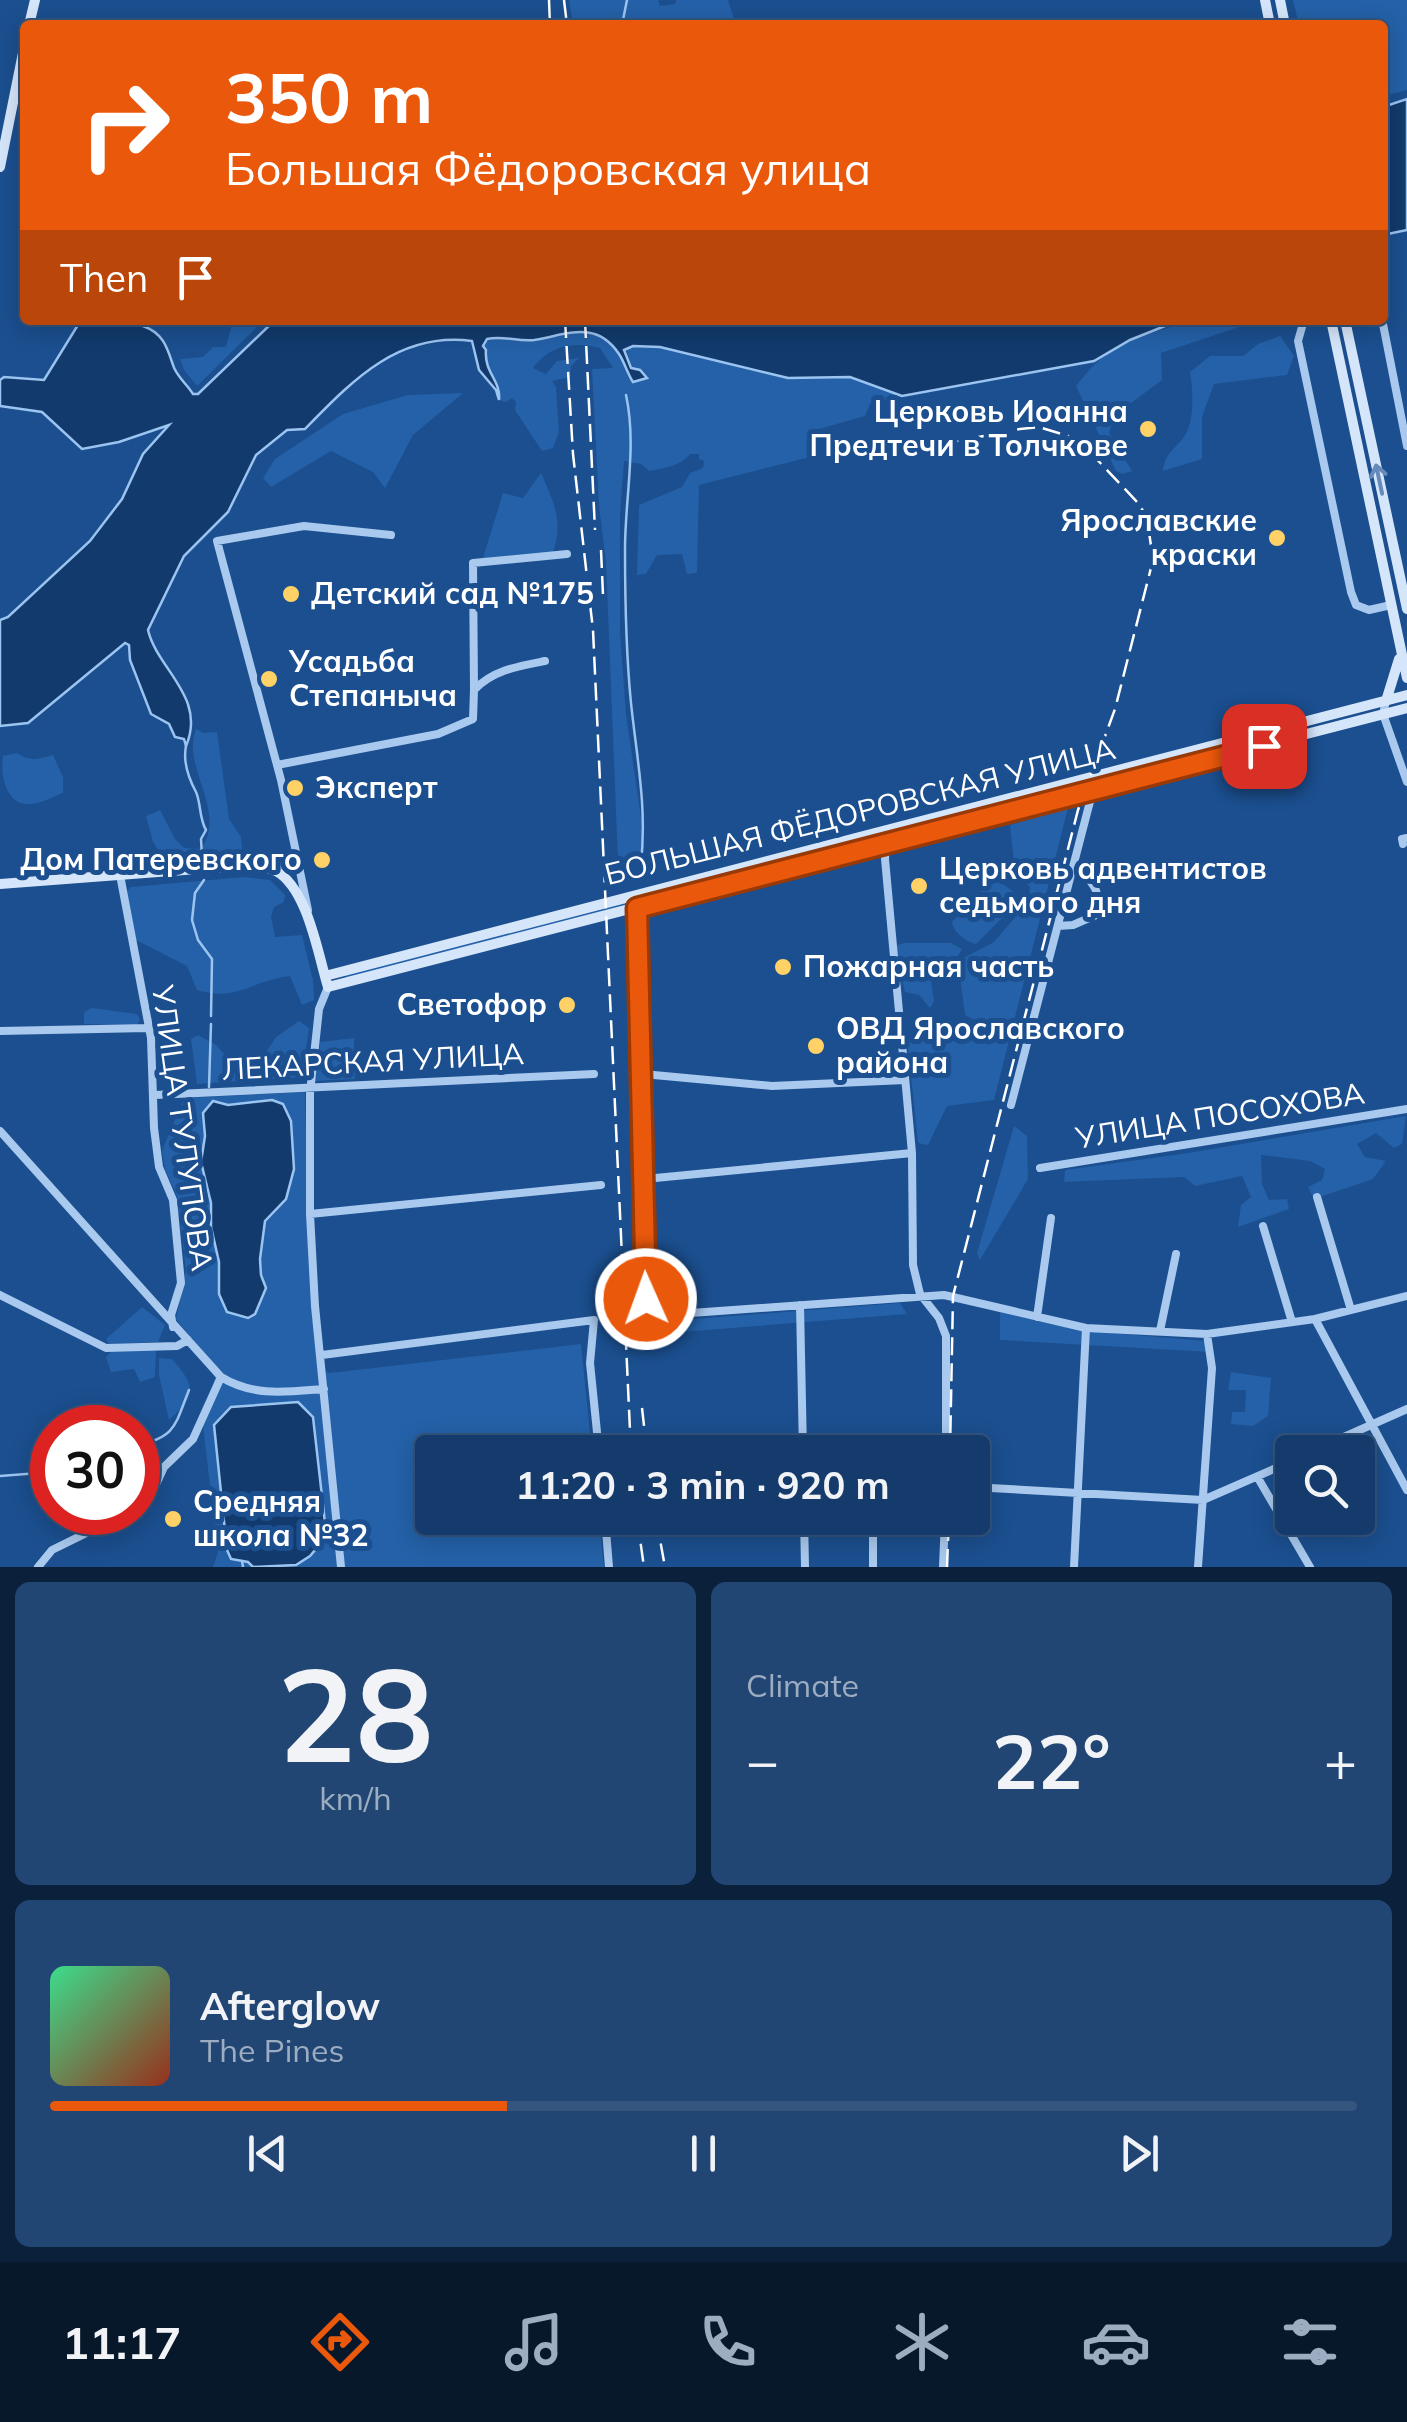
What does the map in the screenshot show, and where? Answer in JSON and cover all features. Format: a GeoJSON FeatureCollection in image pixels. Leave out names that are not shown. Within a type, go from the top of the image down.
{"type":"FeatureCollection","features":[{"type":"Feature","properties":{"kind":"main road"},"geometry":{"type":"LineString","coordinates":[[0,167],[20,68]]}},
{"type":"Feature","properties":{"kind":"main road"},"geometry":{"type":"LineString","coordinates":[[1332,325],[1407,678]]}},
{"type":"Feature","properties":{"kind":"main road"},"geometry":{"type":"LineString","coordinates":[[1346,325],[1406,600]]}},
{"type":"Feature","properties":{"kind":"main road"},"geometry":{"type":"LineString","coordinates":[[1386,701],[1400,648]]}},
{"type":"Feature","properties":{"kind":"main road","name":"БОЛЬШАЯ ФЁДОРОВСКАЯ УЛИЦА"},"geometry":{"type":"LineString","coordinates":[[326,982],[887,830],[1407,696]]}},
{"type":"Feature","properties":{"kind":"main road","name":"БОЛЬШАЯ ФЁДОРОВСКАЯ УЛИЦА"},"geometry":{"type":"LineString","coordinates":[[326,982],[637,908],[1407,708]]}},
{"type":"Feature","properties":{"kind":"main road"},"geometry":{"type":"LineString","coordinates":[[0,884],[261,867],[298,885],[326,982]]}},
{"type":"Feature","properties":{"kind":"street"},"geometry":{"type":"LineString","coordinates":[[1302,325],[1298,340],[1351,592],[1356,605],[1369,610],[1391,605]]}},
{"type":"Feature","properties":{"kind":"street"},"geometry":{"type":"LineString","coordinates":[[1383,325],[1407,446]]}},
{"type":"Feature","properties":{"kind":"street"},"geometry":{"type":"LineString","coordinates":[[298,885],[298,861],[277,765],[217,542],[304,526],[391,534]]}},
{"type":"Feature","properties":{"kind":"street"},"geometry":{"type":"LineString","coordinates":[[277,765],[438,734],[473,719],[473,563],[567,554]]}},
{"type":"Feature","properties":{"kind":"street"},"geometry":{"type":"LineString","coordinates":[[474,690],[485,678],[545,661]]}},
{"type":"Feature","properties":{"kind":"street"},"geometry":{"type":"LineString","coordinates":[[1386,701],[1384,714],[1407,782]]}},
{"type":"Feature","properties":{"kind":"street"},"geometry":{"type":"LineString","coordinates":[[1011,1105],[1093,790]]}},
{"type":"Feature","properties":{"kind":"street"},"geometry":{"type":"LineString","coordinates":[[887,830],[912,1153],[913,1265],[920,1294],[939,1318],[946,1336],[946,1435]]}},
{"type":"Feature","properties":{"kind":"street"},"geometry":{"type":"LineString","coordinates":[[261,867],[298,861]]}},
{"type":"Feature","properties":{"kind":"street"},"geometry":{"type":"LineString","coordinates":[[1058,926],[1096,915],[1098,906],[1091,878],[1073,868]]}},
{"type":"Feature","properties":{"kind":"street","name":"УЛИЦА ТУЛУПОВА"},"geometry":{"type":"LineString","coordinates":[[120,875],[147,1028],[159,1167],[174,1200],[181,1282],[171,1315],[173,1327]]}},
{"type":"Feature","properties":{"kind":"street"},"geometry":{"type":"LineString","coordinates":[[637,908],[649,1316],[920,1294],[954,1296],[1086,1328],[1207,1334],[1315,1319],[1407,1296]]}},
{"type":"Feature","properties":{"kind":"street"},"geometry":{"type":"LineString","coordinates":[[326,982],[310,1088],[310,1214],[341,1567]]}},
{"type":"Feature","properties":{"kind":"street"},"geometry":{"type":"LineString","coordinates":[[0,1031],[147,1028]]}},
{"type":"Feature","properties":{"kind":"street","name":"ЛЕКАРСКАЯ УЛИЦА"},"geometry":{"type":"LineString","coordinates":[[155,1094],[594,1074]]}},
{"type":"Feature","properties":{"kind":"street"},"geometry":{"type":"LineString","coordinates":[[643,1074],[772,1086],[904,1080]]}},
{"type":"Feature","properties":{"kind":"street","name":"УЛИЦА ПОСОХОВА"},"geometry":{"type":"LineString","coordinates":[[1040,1168],[1407,1109]]}},
{"type":"Feature","properties":{"kind":"street"},"geometry":{"type":"LineString","coordinates":[[0,1131],[218,1374],[237,1387],[262,1394],[324,1389]]}},
{"type":"Feature","properties":{"kind":"street"},"geometry":{"type":"LineString","coordinates":[[645,1179],[912,1153]]}},
{"type":"Feature","properties":{"kind":"street"},"geometry":{"type":"LineString","coordinates":[[310,1214],[602,1184]]}},
{"type":"Feature","properties":{"kind":"street"},"geometry":{"type":"LineString","coordinates":[[1318,1197],[1351,1310]]}},
{"type":"Feature","properties":{"kind":"street"},"geometry":{"type":"LineString","coordinates":[[1037,1317],[1051,1218]]}},
{"type":"Feature","properties":{"kind":"street"},"geometry":{"type":"LineString","coordinates":[[1262,1226],[1292,1322]]}},
{"type":"Feature","properties":{"kind":"street"},"geometry":{"type":"LineString","coordinates":[[1160,1331],[1176,1254]]}},
{"type":"Feature","properties":{"kind":"street"},"geometry":{"type":"LineString","coordinates":[[0,1295],[106,1348],[177,1346],[188,1340]]}},
{"type":"Feature","properties":{"kind":"street"},"geometry":{"type":"LineString","coordinates":[[800,1306],[803,1435]]}},
{"type":"Feature","properties":{"kind":"street"},"geometry":{"type":"LineString","coordinates":[[1315,1319],[1407,1490]]}},
{"type":"Feature","properties":{"kind":"street"},"geometry":{"type":"LineString","coordinates":[[322,1355],[594,1320],[590,1363],[596,1435]]}},
{"type":"Feature","properties":{"kind":"street"},"geometry":{"type":"LineString","coordinates":[[1074,1567],[1086,1328]]}},
{"type":"Feature","properties":{"kind":"street"},"geometry":{"type":"LineString","coordinates":[[1198,1567],[1212,1368],[1207,1334]]}},
{"type":"Feature","properties":{"kind":"street"},"geometry":{"type":"LineString","coordinates":[[160,1476],[193,1439],[218,1374]]}},
{"type":"Feature","properties":{"kind":"street"},"geometry":{"type":"LineString","coordinates":[[1348,1435],[1407,1410]]}},
{"type":"Feature","properties":{"kind":"street"},"geometry":{"type":"LineString","coordinates":[[990,1487],[1203,1500],[1275,1470]]}},
{"type":"Feature","properties":{"kind":"street"},"geometry":{"type":"LineString","coordinates":[[1258,1478],[1310,1567]]}},
{"type":"Feature","properties":{"kind":"street"},"geometry":{"type":"LineString","coordinates":[[38,1567],[52,1550],[82,1535]]}},
{"type":"Feature","properties":{"kind":"street"},"geometry":{"type":"LineString","coordinates":[[607,1535],[610,1567]]}},
{"type":"Feature","properties":{"kind":"street"},"geometry":{"type":"LineString","coordinates":[[804,1535],[805,1567]]}},
{"type":"Feature","properties":{"kind":"street"},"geometry":{"type":"LineString","coordinates":[[872,1567],[873,1535]]}},
{"type":"Feature","properties":{"kind":"street"},"geometry":{"type":"LineString","coordinates":[[943,1567],[944,1535]]}},
{"type":"Feature","properties":{"kind":"shaded area"},"geometry":{"type":"Polygon","coordinates":[[[569,0],[658,0],[660,6],[675,4],[676,0],[728,0],[734,20],[572,20],[569,0]]]}},
{"type":"Feature","properties":{"kind":"shaded area"},"geometry":{"type":"Polygon","coordinates":[[[1293,0],[1407,0],[1407,90],[1388,95],[1388,20],[1298,20],[1293,0]]]}},
{"type":"Feature","properties":{"kind":"shaded area"},"geometry":{"type":"Polygon","coordinates":[[[1407,99],[1407,230],[1388,234],[1388,105],[1407,99]]]}},
{"type":"Feature","properties":{"kind":"shaded area"},"geometry":{"type":"Polygon","coordinates":[[[78,325],[143,325],[163,341],[174,369],[193,394],[198,394],[270,325],[1168,325],[1130,340],[1094,361],[902,396],[850,377],[788,378],[660,347],[633,346],[624,350],[631,368],[640,370],[647,378],[633,382],[610,343],[601,336],[580,332],[534,340],[487,339],[483,346],[499,400],[496,390],[479,370],[472,341],[445,340],[399,352],[359,378],[305,429],[287,430],[256,455],[228,512],[184,556],[148,630],[186,698],[191,729],[186,746],[184,739],[175,737],[169,724],[151,714],[130,660],[129,645],[125,643],[28,723],[0,726],[0,620],[8,617],[90,541],[122,499],[143,454],[169,425],[119,442],[82,449],[42,412],[0,406],[0,380],[4,377],[44,380],[78,325]]]}},
{"type":"Feature","properties":{"kind":"shaded area"},"geometry":{"type":"Polygon","coordinates":[[[232,325],[259,325],[197,386],[180,359],[203,357],[213,347],[226,347],[232,325]]]}},
{"type":"Feature","properties":{"kind":"shaded area"},"geometry":{"type":"Polygon","coordinates":[[[1177,325],[1242,325],[1161,353],[1162,380],[1115,415],[1109,433],[1132,471],[1122,474],[1116,471],[1076,386],[1101,359],[1142,337],[1177,325]]]}},
{"type":"Feature","properties":{"kind":"shaded area"},"geometry":{"type":"Polygon","coordinates":[[[587,331],[603,338],[614,349],[629,379],[642,376],[640,370],[631,368],[626,347],[661,346],[764,373],[850,377],[902,396],[870,404],[865,416],[812,431],[814,456],[699,485],[697,573],[687,574],[682,554],[657,555],[646,574],[637,575],[639,505],[682,487],[690,473],[703,468],[704,461],[699,454],[690,454],[677,464],[649,471],[641,464],[624,461],[620,632],[642,857],[618,862],[606,562],[592,369],[613,368],[600,348],[572,345],[554,350],[533,368],[546,374],[557,361],[579,358],[571,366],[570,377],[552,381],[556,387],[559,432],[553,448],[542,451],[515,410],[516,402],[512,398],[506,402],[499,400],[483,346],[493,338],[529,341],[587,331]]]}},
{"type":"Feature","properties":{"kind":"shaded area"},"geometry":{"type":"Polygon","coordinates":[[[1280,336],[1294,356],[1287,375],[1214,384],[1202,417],[1202,459],[1163,471],[1190,423],[1190,372],[1210,356],[1243,356],[1258,344],[1280,336]]]}},
{"type":"Feature","properties":{"kind":"shaded area"},"geometry":{"type":"Polygon","coordinates":[[[463,393],[413,435],[385,488],[373,472],[331,451],[271,487],[263,478],[275,459],[343,414],[408,395],[463,393]]]}},
{"type":"Feature","properties":{"kind":"shaded area"},"geometry":{"type":"Polygon","coordinates":[[[541,473],[556,515],[557,535],[551,559],[483,558],[503,493],[523,498],[541,473]]]}},
{"type":"Feature","properties":{"kind":"shaded area"},"geometry":{"type":"Polygon","coordinates":[[[196,729],[217,732],[229,819],[241,837],[243,858],[167,864],[153,842],[146,816],[160,810],[184,848],[201,849],[208,835],[210,820],[194,759],[196,729]]]}},
{"type":"Feature","properties":{"kind":"shaded area"},"geometry":{"type":"Polygon","coordinates":[[[17,753],[30,759],[53,755],[63,777],[63,793],[22,804],[10,795],[4,780],[3,756],[17,753]]]}},
{"type":"Feature","properties":{"kind":"shaded area"},"geometry":{"type":"Polygon","coordinates":[[[1068,808],[994,1100],[947,1106],[928,1145],[918,1143],[907,1037],[977,1040],[984,1025],[965,1015],[958,961],[994,942],[1028,902],[1030,887],[1015,873],[1010,825],[1068,808]]]}},
{"type":"Feature","properties":{"kind":"shaded area"},"geometry":{"type":"Polygon","coordinates":[[[751,870],[752,873],[346,978],[346,975],[751,870]]]}},
{"type":"Feature","properties":{"kind":"shaded area"},"geometry":{"type":"Polygon","coordinates":[[[244,877],[270,880],[285,895],[271,917],[275,937],[302,935],[314,1000],[302,1005],[290,976],[223,994],[197,990],[187,966],[136,940],[127,891],[131,887],[244,877]]]}},
{"type":"Feature","properties":{"kind":"shaded area"},"geometry":{"type":"Polygon","coordinates":[[[994,878],[1017,894],[1019,901],[976,944],[972,943],[957,933],[952,922],[994,878]]]}},
{"type":"Feature","properties":{"kind":"shaded area"},"geometry":{"type":"Polygon","coordinates":[[[951,943],[962,949],[956,959],[935,960],[929,966],[934,1001],[930,1008],[919,995],[905,992],[895,952],[897,945],[951,943]]]}},
{"type":"Feature","properties":{"kind":"shaded area"},"geometry":{"type":"Polygon","coordinates":[[[92,1008],[137,1014],[140,1020],[137,1025],[84,1024],[84,1012],[92,1008]]]}},
{"type":"Feature","properties":{"kind":"shaded area"},"geometry":{"type":"Polygon","coordinates":[[[299,1021],[309,1028],[302,1077],[197,1084],[191,1039],[198,1035],[216,1045],[234,1065],[259,1063],[276,1037],[299,1021]]]}},
{"type":"Feature","properties":{"kind":"shaded area"},"geometry":{"type":"Polygon","coordinates":[[[354,1038],[355,1079],[316,1081],[320,1042],[354,1038]]]}},
{"type":"Feature","properties":{"kind":"shaded area"},"geometry":{"type":"Polygon","coordinates":[[[305,1092],[309,1242],[318,1365],[328,1373],[581,1344],[590,1435],[415,1435],[415,1535],[601,1535],[604,1567],[213,1567],[218,1553],[203,1426],[217,1369],[176,1319],[186,1270],[177,1196],[162,1151],[184,1098],[305,1092]]]}},
{"type":"Feature","properties":{"kind":"shaded area"},"geometry":{"type":"Polygon","coordinates":[[[272,1100],[283,1104],[291,1121],[294,1169],[286,1199],[265,1221],[260,1259],[266,1288],[255,1314],[248,1318],[227,1312],[219,1294],[211,1203],[201,1162],[203,1113],[213,1101],[228,1105],[272,1100]]]}},
{"type":"Feature","properties":{"kind":"shaded area"},"geometry":{"type":"Polygon","coordinates":[[[1406,1116],[1402,1144],[1394,1148],[1376,1133],[1357,1144],[1365,1157],[1386,1161],[1373,1179],[1314,1199],[1308,1187],[1322,1180],[1325,1169],[1310,1161],[1261,1155],[1262,1184],[1269,1200],[1287,1199],[1289,1209],[1238,1227],[1241,1205],[1251,1197],[1242,1176],[1195,1186],[1184,1177],[1064,1182],[1065,1170],[1406,1116]]]}},
{"type":"Feature","properties":{"kind":"shaded area"},"geometry":{"type":"Polygon","coordinates":[[[1014,1126],[1027,1136],[1028,1179],[980,1260],[977,1253],[1014,1126]]]}},
{"type":"Feature","properties":{"kind":"shaded area"},"geometry":{"type":"Polygon","coordinates":[[[900,1303],[907,1314],[681,1332],[680,1320],[900,1303]]]}},
{"type":"Feature","properties":{"kind":"shaded area"},"geometry":{"type":"Polygon","coordinates":[[[142,1307],[165,1325],[158,1342],[109,1344],[106,1339],[142,1307]]]}},
{"type":"Feature","properties":{"kind":"shaded area"},"geometry":{"type":"Polygon","coordinates":[[[1000,1312],[1086,1331],[1207,1341],[1211,1352],[1000,1340],[1000,1312]]]}},
{"type":"Feature","properties":{"kind":"shaded area"},"geometry":{"type":"Polygon","coordinates":[[[156,1350],[155,1377],[140,1382],[134,1369],[111,1372],[106,1357],[112,1351],[156,1350]]]}},
{"type":"Feature","properties":{"kind":"shaded area"},"geometry":{"type":"Polygon","coordinates":[[[159,1358],[172,1359],[189,1384],[189,1397],[169,1420],[159,1375],[159,1358]]]}},
{"type":"Feature","properties":{"kind":"shaded area"},"geometry":{"type":"Polygon","coordinates":[[[1231,1372],[1271,1378],[1268,1416],[1253,1426],[1231,1424],[1232,1412],[1245,1412],[1246,1390],[1228,1390],[1231,1372]]]}},
{"type":"Feature","properties":{"kind":"shaded area"},"geometry":{"type":"Polygon","coordinates":[[[298,1402],[313,1417],[325,1523],[321,1543],[296,1565],[253,1567],[231,1559],[227,1550],[214,1425],[231,1407],[298,1402]]]}},
{"type":"Feature","properties":{"kind":"waterway"},"geometry":{"type":"LineString","coordinates":[[623,20],[627,0]]}},
{"type":"Feature","properties":{"kind":"waterway"},"geometry":{"type":"LineString","coordinates":[[626,395],[631,452],[625,549],[626,626],[642,803],[641,864]]}},
{"type":"Feature","properties":{"kind":"waterway"},"geometry":{"type":"LineString","coordinates":[[186,746],[187,770],[206,830],[201,839],[202,857]]}},
{"type":"Feature","properties":{"kind":"waterway"},"geometry":{"type":"LineString","coordinates":[[204,880],[195,893],[192,920],[198,940],[212,959],[211,1016]]}},
{"type":"Feature","properties":{"kind":"waterway"},"geometry":{"type":"LineString","coordinates":[[209,1087],[211,1024]]}},
{"type":"Feature","properties":{"kind":"waterway"},"geometry":{"type":"LineString","coordinates":[[160,1438],[172,1428],[189,1390]]}},
{"type":"Feature","properties":{"kind":"waterway"},"geometry":{"type":"LineString","coordinates":[[0,1476],[30,1474]]}},
{"type":"Feature","properties":{"kind":"waterway"},"geometry":{"type":"LineString","coordinates":[[242,1561],[243,1567]]}},
{"type":"Feature","properties":{"kind":"railway"},"geometry":{"type":"LineString","coordinates":[[549,0],[550,20]]}},
{"type":"Feature","properties":{"kind":"railway"},"geometry":{"type":"LineString","coordinates":[[564,0],[566,20]]}},
{"type":"Feature","properties":{"kind":"railway"},"geometry":{"type":"LineString","coordinates":[[565,325],[573,454],[593,630],[630,1435]]}},
{"type":"Feature","properties":{"kind":"railway"},"geometry":{"type":"LineString","coordinates":[[585,325],[595,530]]}},
{"type":"Feature","properties":{"kind":"railway"},"geometry":{"type":"LineString","coordinates":[[864,459],[1020,429],[1039,427],[1068,436],[1089,451],[1139,504],[1147,518],[1153,560],[1115,709],[1078,810],[953,1296],[950,1435]]}},
{"type":"Feature","properties":{"kind":"railway"},"geometry":{"type":"LineString","coordinates":[[601,550],[603,595]]}},
{"type":"Feature","properties":{"kind":"railway"},"geometry":{"type":"LineString","coordinates":[[642,1408],[645,1435]]}},
{"type":"Feature","properties":{"kind":"railway"},"geometry":{"type":"LineString","coordinates":[[639,1535],[644,1567]]}},
{"type":"Feature","properties":{"kind":"railway"},"geometry":{"type":"LineString","coordinates":[[659,1535],[665,1567]]}},
{"type":"Feature","properties":{"kind":"railway"},"geometry":{"type":"LineString","coordinates":[[947,1567],[948,1535]]}},
{"type":"Feature","properties":{"kind":"place","name":"Церковь Иоанна Предтечи в Толчкове"},"geometry":{"type":"Point","coordinates":[1148,429]}},
{"type":"Feature","properties":{"kind":"place","name":"Ярославские краски"},"geometry":{"type":"Point","coordinates":[1277,538]}},
{"type":"Feature","properties":{"kind":"place","name":"Детский сад №175"},"geometry":{"type":"Point","coordinates":[291,594]}},
{"type":"Feature","properties":{"kind":"place","name":"Усадьба Степаныча"},"geometry":{"type":"Point","coordinates":[269,679]}},
{"type":"Feature","properties":{"kind":"place","name":"Эксперт"},"geometry":{"type":"Point","coordinates":[295,788]}},
{"type":"Feature","properties":{"kind":"place","name":"Дом Патеревского"},"geometry":{"type":"Point","coordinates":[322,860]}},
{"type":"Feature","properties":{"kind":"place","name":"Церковь адвентистов седьмого дня"},"geometry":{"type":"Point","coordinates":[919,886]}},
{"type":"Feature","properties":{"kind":"place","name":"Пожарная часть"},"geometry":{"type":"Point","coordinates":[783,967]}},
{"type":"Feature","properties":{"kind":"place","name":"Светофор"},"geometry":{"type":"Point","coordinates":[567,1005]}},
{"type":"Feature","properties":{"kind":"place","name":"ОВД Ярославского района"},"geometry":{"type":"Point","coordinates":[816,1046]}},
{"type":"Feature","properties":{"kind":"place","name":"Средняя школа №32"},"geometry":{"type":"Point","coordinates":[173,1519]}},
{"type":"Feature","properties":{"kind":"route"},"geometry":{"type":"LineString","coordinates":[[646,1299],[637,908],[1264,746]]}}]}
